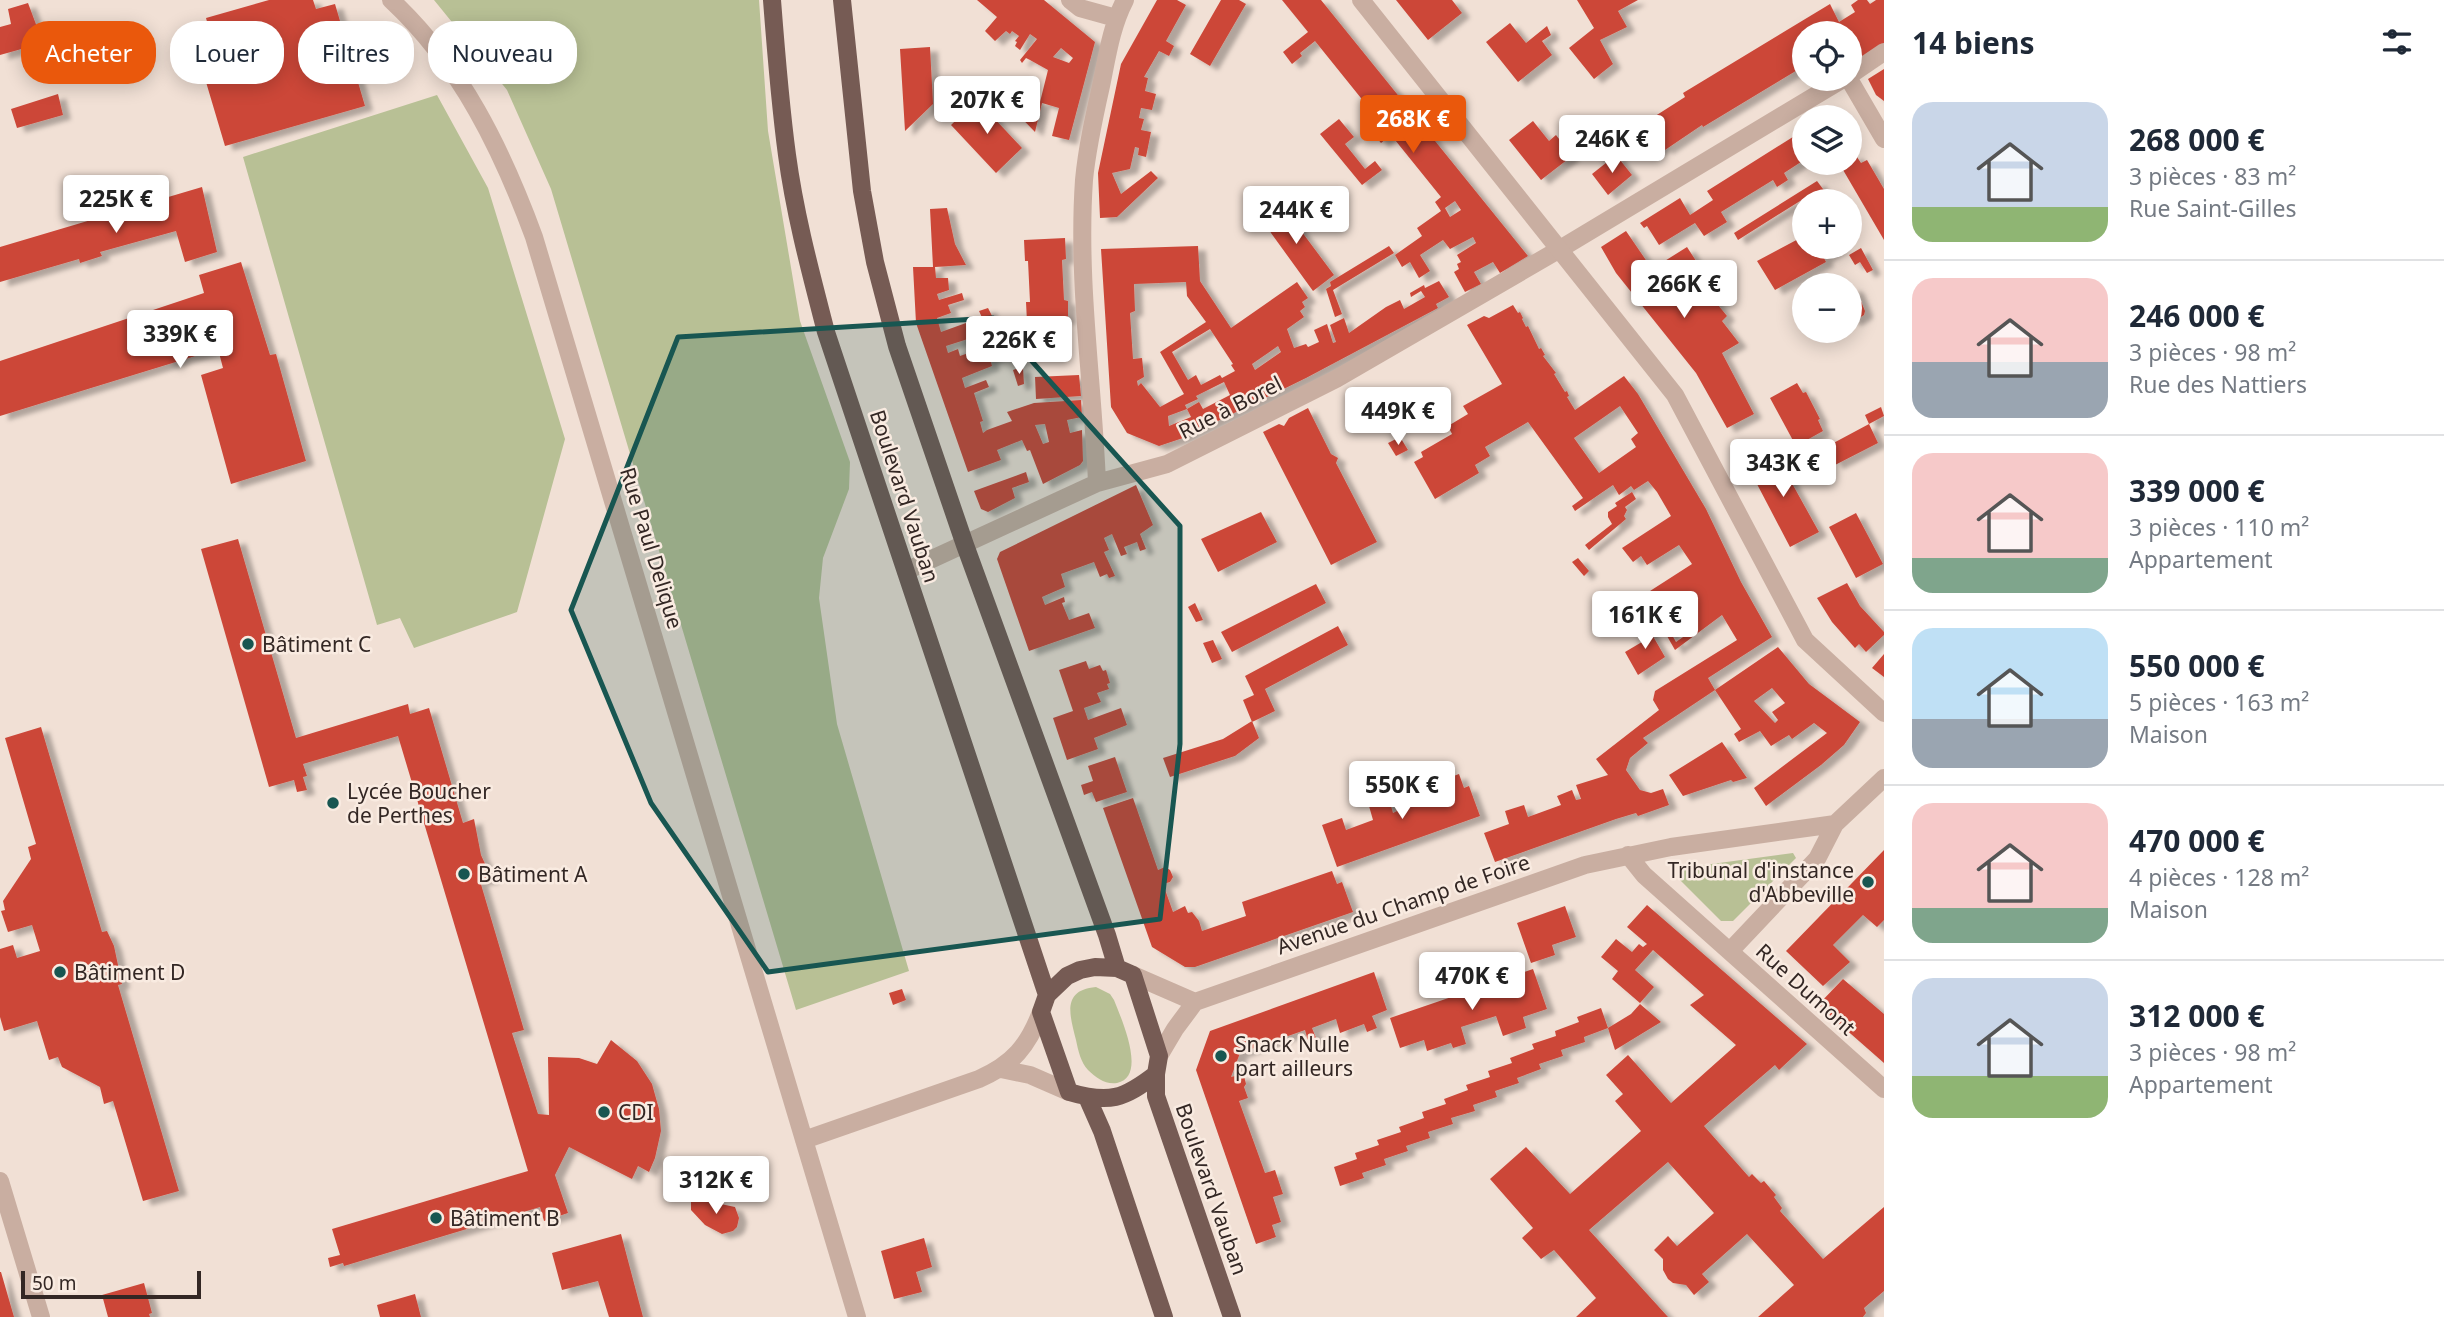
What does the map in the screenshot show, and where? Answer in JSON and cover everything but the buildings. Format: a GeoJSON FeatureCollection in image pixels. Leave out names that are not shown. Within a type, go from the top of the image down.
{"type":"FeatureCollection","features":[{"type":"Feature","properties":{"kind":"main road","name":"Boulevard Vauban"},"geometry":{"type":"LineString","coordinates":[[772,0],[787,157],[805,251],[826,332],[1047,995]]}},
{"type":"Feature","properties":{"kind":"main road","name":"Boulevard Vauban"},"geometry":{"type":"LineString","coordinates":[[842,0],[862,191],[875,261],[912,393],[1107,935],[1125,972]]}},
{"type":"Feature","properties":{"kind":"main road"},"geometry":{"type":"LineString","coordinates":[[1095,967],[1125,972],[1158,1065],[1140,1087],[1116,1098],[1104,1100],[1069,1092],[1041,1012],[1047,995],[1067,976],[1080,970],[1095,967]]}},
{"type":"Feature","properties":{"kind":"main road","name":"Boulevard Vauban"},"geometry":{"type":"LineString","coordinates":[[1158,1065],[1156,1096],[1232,1317]]}},
{"type":"Feature","properties":{"kind":"main road"},"geometry":{"type":"LineString","coordinates":[[1087,1097],[1102,1131],[1164,1317]]}},
{"type":"Feature","properties":{"kind":"street","name":"Rue Paul Delique"},"geometry":{"type":"LineString","coordinates":[[391,0],[437,50],[465,90],[496,144],[525,214],[609,483],[857,1317]]}},
{"type":"Feature","properties":{"kind":"street"},"geometry":{"type":"LineString","coordinates":[[1070,0],[1080,8],[1116,18]]}},
{"type":"Feature","properties":{"kind":"street"},"geometry":{"type":"LineString","coordinates":[[1097,482],[1082,248],[1084,181],[1088,145],[1116,18],[1125,0]]}},
{"type":"Feature","properties":{"kind":"street"},"geometry":{"type":"LineString","coordinates":[[1361,0],[1675,395],[1805,640],[1884,713]]}},
{"type":"Feature","properties":{"kind":"street"},"geometry":{"type":"LineString","coordinates":[[1862,68],[1884,52]]}},
{"type":"Feature","properties":{"kind":"street","name":"Rue à Borel"},"geometry":{"type":"LineString","coordinates":[[906,571],[1097,482],[1167,464],[1336,379],[1560,250],[1823,91]]}},
{"type":"Feature","properties":{"kind":"street"},"geometry":{"type":"LineString","coordinates":[[1857,91],[1884,139]]}},
{"type":"Feature","properties":{"kind":"street"},"geometry":{"type":"LineString","coordinates":[[1730,951],[1817,859],[1835,824],[1884,778]]}},
{"type":"Feature","properties":{"kind":"street","name":"Avenue du Champ de Foire"},"geometry":{"type":"LineString","coordinates":[[1195,1002],[1585,865],[1628,855],[1835,824]]}},
{"type":"Feature","properties":{"kind":"street","name":"Rue Dumont"},"geometry":{"type":"LineString","coordinates":[[1628,855],[1644,874],[1884,1089]]}},
{"type":"Feature","properties":{"kind":"street"},"geometry":{"type":"LineString","coordinates":[[1125,972],[1195,1002],[1175,1029],[1158,1065]]}},
{"type":"Feature","properties":{"kind":"street"},"geometry":{"type":"LineString","coordinates":[[804,1140],[1002,1069],[1018,1054],[1033,1032],[1041,1012]]}},
{"type":"Feature","properties":{"kind":"street"},"geometry":{"type":"LineString","coordinates":[[1002,1069],[1030,1075],[1069,1092]]}},
{"type":"Feature","properties":{"kind":"street"},"geometry":{"type":"LineString","coordinates":[[0,1181],[41,1317]]}},
{"type":"Feature","properties":{"kind":"highlighted area"},"geometry":{"type":"Polygon","coordinates":[[[993,318],[1180,526],[1180,744],[1160,919],[768,972],[651,803],[571,610],[678,337],[993,318]]]}},
{"type":"Feature","properties":{"kind":"green space"},"geometry":{"type":"Polygon","coordinates":[[[434,0],[759,0],[768,131],[800,321],[850,462],[849,489],[823,558],[819,598],[837,724],[909,971],[796,1010],[551,189],[502,84],[577,84],[577,21],[451,21],[434,0]]]}},
{"type":"Feature","properties":{"kind":"green space"},"geometry":{"type":"Polygon","coordinates":[[[437,95],[488,188],[565,439],[517,612],[414,648],[400,618],[377,625],[243,157],[437,95]]]}},
{"type":"Feature","properties":{"kind":"green space"},"geometry":{"type":"Polygon","coordinates":[[[1793,853],[1796,858],[1733,921],[1721,921],[1679,879],[1682,868],[1793,853]]]}},
{"type":"Feature","properties":{"kind":"green space"},"geometry":{"type":"Polygon","coordinates":[[[1096,987],[1110,994],[1114,1000],[1130,1046],[1131,1070],[1126,1078],[1117,1083],[1101,1080],[1086,1067],[1079,1052],[1070,1013],[1077,993],[1096,987]]]}},
{"type":"Feature","properties":{"kind":"place","name":"Bâtiment C"},"geometry":{"type":"Point","coordinates":[248,644]}},
{"type":"Feature","properties":{"kind":"place","name":"Lycée Boucher de Perthes"},"geometry":{"type":"Point","coordinates":[333,803]}},
{"type":"Feature","properties":{"kind":"place","name":"Bâtiment A"},"geometry":{"type":"Point","coordinates":[464,874]}},
{"type":"Feature","properties":{"kind":"place","name":"Tribunal d'instance d'Abbeville"},"geometry":{"type":"Point","coordinates":[1868,882]}},
{"type":"Feature","properties":{"kind":"place","name":"Bâtiment D"},"geometry":{"type":"Point","coordinates":[60,972]}},
{"type":"Feature","properties":{"kind":"place","name":"Snack Nulle part ailleurs"},"geometry":{"type":"Point","coordinates":[1221,1056]}},
{"type":"Feature","properties":{"kind":"place","name":"CDI"},"geometry":{"type":"Point","coordinates":[604,1112]}},
{"type":"Feature","properties":{"kind":"place","name":"Bâtiment B"},"geometry":{"type":"Point","coordinates":[436,1218]}}]}
